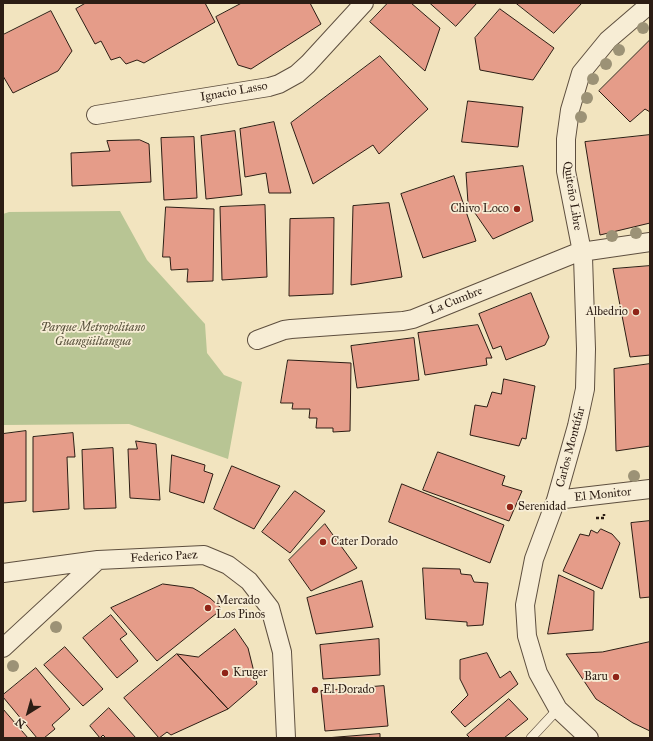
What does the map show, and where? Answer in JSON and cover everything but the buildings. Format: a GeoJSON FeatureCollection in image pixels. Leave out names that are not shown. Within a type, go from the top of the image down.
{"type":"FeatureCollection","features":[{"type":"Feature","properties":{"kind":"street","name":"Ignacio Lasso"},"geometry":{"type":"LineString","coordinates":[[96,115],[269,87],[279,84],[298,74],[364,3]]}},
{"type":"Feature","properties":{"kind":"street","name":"Quiteño Libre"},"geometry":{"type":"LineString","coordinates":[[581,250],[566,171],[566,139],[570,110],[581,73],[608,40],[650,4]]}},
{"type":"Feature","properties":{"kind":"street","name":"La Cumbre"},"geometry":{"type":"LineString","coordinates":[[257,340],[284,330],[291,329],[393,322],[413,319],[581,250],[588,251],[650,242]]}},
{"type":"Feature","properties":{"kind":"street","name":"Carlos Montúfar"},"geometry":{"type":"LineString","coordinates":[[581,250],[584,265],[586,349],[585,389],[577,426],[556,500],[534,559],[526,605],[527,636],[538,673],[558,709],[589,738]]}},
{"type":"Feature","properties":{"kind":"street","name":"El Monitor"},"geometry":{"type":"LineString","coordinates":[[556,500],[650,490]]}},
{"type":"Feature","properties":{"kind":"street","name":"Federico Paez"},"geometry":{"type":"LineString","coordinates":[[3,573],[98,560],[204,555],[228,565],[249,581],[270,608],[282,652],[286,738]]}},
{"type":"Feature","properties":{"kind":"street"},"geometry":{"type":"LineString","coordinates":[[3,648],[98,560]]}},
{"type":"Feature","properties":{"kind":"lane"},"geometry":{"type":"LineString","coordinates":[[531,738],[558,709]]}},
{"type":"Feature","properties":{"kind":"path"},"geometry":{"type":"LineString","coordinates":[[596,518],[604,518]]}},
{"type":"Feature","properties":{"kind":"green space","name":"Parque Metropolitano Guangüiltangua"},"geometry":{"type":"Polygon","coordinates":[[[120,211],[147,260],[205,324],[207,353],[224,375],[242,382],[228,459],[129,424],[3,425],[3,214],[9,212],[120,211]]]}},
{"type":"Feature","properties":{"kind":"place","name":"Chivo Loco"},"geometry":{"type":"Point","coordinates":[517,209]}},
{"type":"Feature","properties":{"kind":"place","name":"Albedrio"},"geometry":{"type":"Point","coordinates":[636,312]}},
{"type":"Feature","properties":{"kind":"place","name":"Serenidad"},"geometry":{"type":"Point","coordinates":[510,507]}},
{"type":"Feature","properties":{"kind":"place","name":"Cater Dorado"},"geometry":{"type":"Point","coordinates":[323,542]}},
{"type":"Feature","properties":{"kind":"place","name":"Mercado Los Pinos"},"geometry":{"type":"Point","coordinates":[208,608]}},
{"type":"Feature","properties":{"kind":"place","name":"Kruger"},"geometry":{"type":"Point","coordinates":[225,673]}},
{"type":"Feature","properties":{"kind":"place","name":"Baru"},"geometry":{"type":"Point","coordinates":[616,677]}},
{"type":"Feature","properties":{"kind":"place","name":"El Dorado"},"geometry":{"type":"Point","coordinates":[315,690]}}]}
